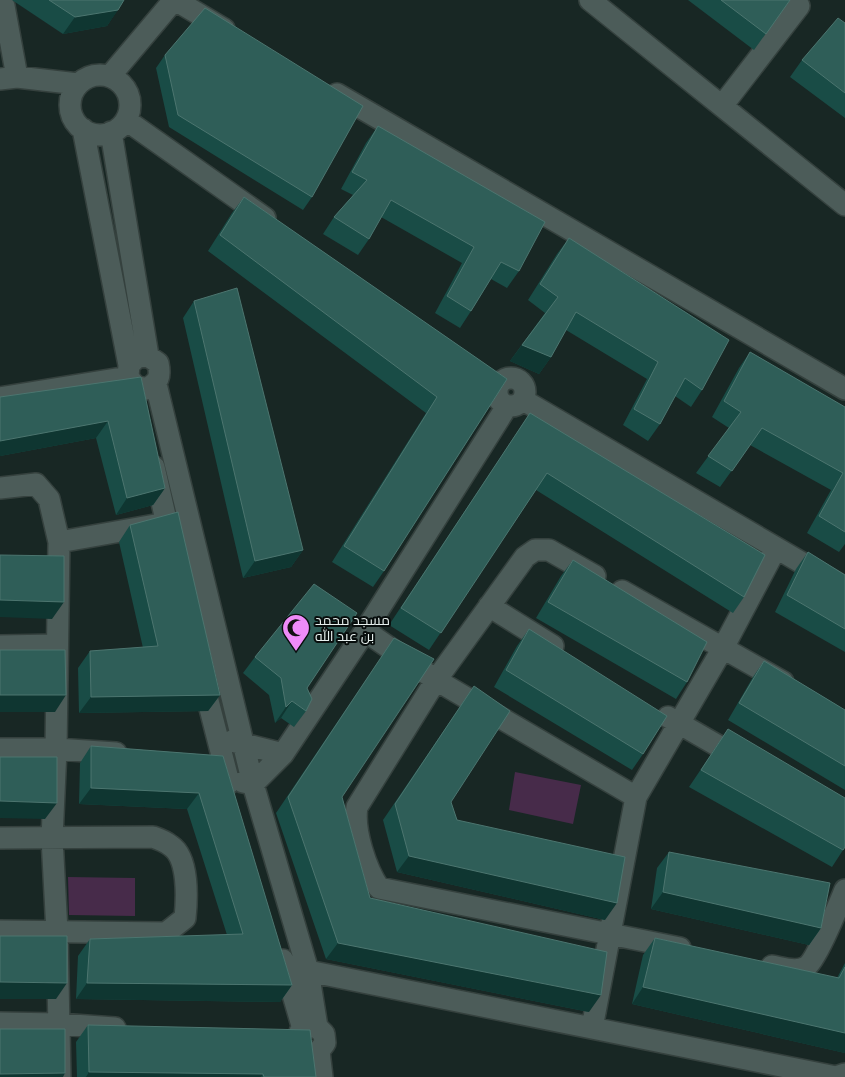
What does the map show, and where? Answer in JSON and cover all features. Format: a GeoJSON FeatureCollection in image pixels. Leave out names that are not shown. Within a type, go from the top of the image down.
{"type":"FeatureCollection","features":[{"type":"Feature","properties":{"kind":"street"},"geometry":{"type":"LineString","coordinates":[[110,76],[175,0],[244,40]]}},
{"type":"Feature","properties":{"kind":"street"},"geometry":{"type":"LineString","coordinates":[[590,0],[845,205]]}},
{"type":"Feature","properties":{"kind":"street"},"geometry":{"type":"LineString","coordinates":[[722,106],[797,2]]}},
{"type":"Feature","properties":{"kind":"street"},"geometry":{"type":"LineString","coordinates":[[0,4],[4,6],[8,78],[78,84]]}},
{"type":"Feature","properties":{"kind":"street"},"geometry":{"type":"LineString","coordinates":[[133,383],[83,129],[72,116],[70,99],[78,84],[93,75],[110,76],[124,86],[130,102],[119,126],[148,356]]}},
{"type":"Feature","properties":{"kind":"street"},"geometry":{"type":"LineString","coordinates":[[321,85],[845,390]]}},
{"type":"Feature","properties":{"kind":"street"},"geometry":{"type":"LineString","coordinates":[[83,129],[99,135],[119,126]]}},
{"type":"Feature","properties":{"kind":"street"},"geometry":{"type":"LineString","coordinates":[[119,126],[280,229]]}},
{"type":"Feature","properties":{"kind":"street"},"geometry":{"type":"LineString","coordinates":[[0,398],[133,383],[146,389],[156,384],[161,374],[158,363],[148,356],[137,357],[133,383]]}},
{"type":"Feature","properties":{"kind":"street"},"geometry":{"type":"LineString","coordinates":[[491,379],[498,397],[515,403],[845,588]]}},
{"type":"Feature","properties":{"kind":"street"},"geometry":{"type":"LineString","coordinates":[[156,384],[253,784],[308,971],[304,1041],[322,1077]]}},
{"type":"Feature","properties":{"kind":"street"},"geometry":{"type":"LineString","coordinates":[[199,663],[213,751],[231,788],[253,784],[282,754],[515,403]]}},
{"type":"Feature","properties":{"kind":"street"},"geometry":{"type":"LineString","coordinates":[[150,450],[175,560]]}},
{"type":"Feature","properties":{"kind":"street"},"geometry":{"type":"LineString","coordinates":[[0,488],[36,484],[49,499],[59,542],[56,749],[52,838],[57,932],[60,1077]]}},
{"type":"Feature","properties":{"kind":"street"},"geometry":{"type":"LineString","coordinates":[[59,542],[166,522]]}},
{"type":"Feature","properties":{"kind":"street"},"geometry":{"type":"LineString","coordinates":[[592,1028],[636,797],[723,648],[776,548]]}},
{"type":"Feature","properties":{"kind":"street"},"geometry":{"type":"LineString","coordinates":[[698,952],[380,888],[370,876],[355,820],[356,807],[436,680],[525,557],[535,550],[549,550],[804,694]]}},
{"type":"Feature","properties":{"kind":"street"},"geometry":{"type":"LineString","coordinates":[[489,606],[572,657]]}},
{"type":"Feature","properties":{"kind":"street"},"geometry":{"type":"LineString","coordinates":[[365,630],[436,680],[636,797]]}},
{"type":"Feature","properties":{"kind":"street"},"geometry":{"type":"LineString","coordinates":[[0,646],[57,645]]}},
{"type":"Feature","properties":{"kind":"street"},"geometry":{"type":"LineString","coordinates":[[654,708],[762,770]]}},
{"type":"Feature","properties":{"kind":"street"},"geometry":{"type":"LineString","coordinates":[[213,751],[243,742],[282,754]]}},
{"type":"Feature","properties":{"kind":"street"},"geometry":{"type":"LineString","coordinates":[[0,750],[56,749],[134,754]]}},
{"type":"Feature","properties":{"kind":"street"},"geometry":{"type":"LineString","coordinates":[[0,838],[153,837],[173,846],[185,870],[188,896],[185,918],[166,933],[0,931]]}},
{"type":"Feature","properties":{"kind":"street"},"geometry":{"type":"LineString","coordinates":[[756,963],[794,971],[807,967],[815,955],[845,890]]}},
{"type":"Feature","properties":{"kind":"street"},"geometry":{"type":"LineString","coordinates":[[276,937],[304,1041],[308,1077]]}},
{"type":"Feature","properties":{"kind":"street"},"geometry":{"type":"LineString","coordinates":[[308,971],[836,1077],[845,1074]]}},
{"type":"Feature","properties":{"kind":"street"},"geometry":{"type":"LineString","coordinates":[[0,1023],[59,1024],[136,1030]]}},
{"type":"Feature","properties":{"kind":"shaded area"},"geometry":{"type":"Polygon","coordinates":[[[515,772],[581,785],[573,824],[509,810],[515,772]]]}},
{"type":"Feature","properties":{"kind":"shaded area"},"geometry":{"type":"Polygon","coordinates":[[[68,877],[135,878],[135,916],[69,915],[68,877]]]}},
{"type":"Feature","properties":{"kind":"building"},"geometry":{"type":"Polygon","coordinates":[[[49,0],[124,0],[118,10],[75,17],[49,0]]]}},
{"type":"Feature","properties":{"kind":"building"},"geometry":{"type":"Polygon","coordinates":[[[721,0],[790,0],[766,34],[721,0]]]}},
{"type":"Feature","properties":{"kind":"building"},"geometry":{"type":"Polygon","coordinates":[[[205,8],[363,106],[312,197],[178,115],[165,55],[205,8]]]}},
{"type":"Feature","properties":{"kind":"building"},"geometry":{"type":"Polygon","coordinates":[[[838,18],[845,23],[845,93],[802,60],[838,18]]]}},
{"type":"Feature","properties":{"kind":"building"},"geometry":{"type":"Polygon","coordinates":[[[378,126],[545,222],[519,271],[501,262],[471,311],[447,296],[474,247],[391,200],[369,239],[334,217],[367,180],[352,172],[378,126]]]}},
{"type":"Feature","properties":{"kind":"building"},"geometry":{"type":"Polygon","coordinates":[[[244,197],[507,379],[384,571],[344,546],[437,397],[220,235],[244,197]]]}},
{"type":"Feature","properties":{"kind":"building"},"geometry":{"type":"Polygon","coordinates":[[[569,238],[729,340],[702,390],[685,378],[660,424],[634,409],[658,362],[576,312],[551,357],[522,345],[558,297],[540,284],[569,238]]]}},
{"type":"Feature","properties":{"kind":"building"},"geometry":{"type":"Polygon","coordinates":[[[237,288],[303,550],[255,561],[194,301],[237,288]]]}},
{"type":"Feature","properties":{"kind":"building"},"geometry":{"type":"Polygon","coordinates":[[[750,352],[845,407],[845,532],[819,516],[843,473],[762,428],[732,471],[708,456],[741,412],[724,401],[750,352]]]}},
{"type":"Feature","properties":{"kind":"building"},"geometry":{"type":"Polygon","coordinates":[[[141,377],[165,488],[127,498],[108,421],[0,441],[0,397],[141,377]]]}},
{"type":"Feature","properties":{"kind":"building"},"geometry":{"type":"Polygon","coordinates":[[[530,413],[765,555],[744,597],[547,473],[441,633],[401,608],[530,413]]]}},
{"type":"Feature","properties":{"kind":"building"},"geometry":{"type":"Polygon","coordinates":[[[178,512],[220,695],[91,697],[90,651],[158,646],[130,525],[178,512]]]}},
{"type":"Feature","properties":{"kind":"building"},"geometry":{"type":"Polygon","coordinates":[[[808,552],[845,575],[845,629],[787,595],[808,552]]]}},
{"type":"Feature","properties":{"kind":"building"},"geometry":{"type":"Polygon","coordinates":[[[0,555],[64,556],[64,602],[0,600],[0,555]]]}},
{"type":"Feature","properties":{"kind":"building"},"geometry":{"type":"Polygon","coordinates":[[[573,560],[707,642],[687,682],[548,602],[573,560]]]}},
{"type":"Feature","properties":{"kind":"building","name":"مسجد محمد بن عبد الله"},"geometry":{"type":"Polygon","coordinates":[[[314,584],[357,613],[307,688],[312,699],[306,711],[292,701],[286,707],[281,678],[255,657],[314,584]]]}},
{"type":"Feature","properties":{"kind":"building"},"geometry":{"type":"Polygon","coordinates":[[[529,629],[667,716],[643,754],[506,670],[529,629]]]}},
{"type":"Feature","properties":{"kind":"building"},"geometry":{"type":"Polygon","coordinates":[[[394,638],[434,659],[342,797],[370,898],[607,952],[601,995],[338,943],[288,797],[394,638]]]}},
{"type":"Feature","properties":{"kind":"building"},"geometry":{"type":"Polygon","coordinates":[[[0,650],[65,650],[66,695],[0,695],[0,650]]]}},
{"type":"Feature","properties":{"kind":"building"},"geometry":{"type":"Polygon","coordinates":[[[764,661],[845,710],[845,766],[739,703],[764,661]]]}},
{"type":"Feature","properties":{"kind":"building"},"geometry":{"type":"Polygon","coordinates":[[[474,686],[510,711],[451,802],[457,820],[625,857],[617,903],[409,856],[395,804],[474,686]]]}},
{"type":"Feature","properties":{"kind":"building"},"geometry":{"type":"Polygon","coordinates":[[[728,729],[845,798],[845,847],[843,850],[701,770],[728,729]]]}},
{"type":"Feature","properties":{"kind":"building"},"geometry":{"type":"Polygon","coordinates":[[[91,746],[223,756],[292,985],[87,983],[90,939],[243,934],[199,793],[91,788],[91,746]]]}},
{"type":"Feature","properties":{"kind":"building"},"geometry":{"type":"Polygon","coordinates":[[[0,757],[57,757],[57,803],[0,801],[0,757]]]}},
{"type":"Feature","properties":{"kind":"building"},"geometry":{"type":"Polygon","coordinates":[[[669,852],[830,883],[821,928],[663,892],[669,852]]]}},
{"type":"Feature","properties":{"kind":"building"},"geometry":{"type":"Polygon","coordinates":[[[0,936],[67,936],[67,983],[0,982],[0,936]]]}},
{"type":"Feature","properties":{"kind":"building"},"geometry":{"type":"Polygon","coordinates":[[[655,938],[839,978],[845,967],[845,1033],[643,987],[655,938]]]}},
{"type":"Feature","properties":{"kind":"building"},"geometry":{"type":"Polygon","coordinates":[[[88,1025],[310,1030],[316,1077],[264,1077],[263,1074],[89,1072],[88,1025]]]}},
{"type":"Feature","properties":{"kind":"building"},"geometry":{"type":"Polygon","coordinates":[[[0,1029],[65,1029],[65,1073],[0,1074],[0,1029]]]}},
{"type":"Feature","properties":{"kind":"place","name":"مسجد محمد بن عبد الله"},"geometry":{"type":"Point","coordinates":[296,652]}}]}
